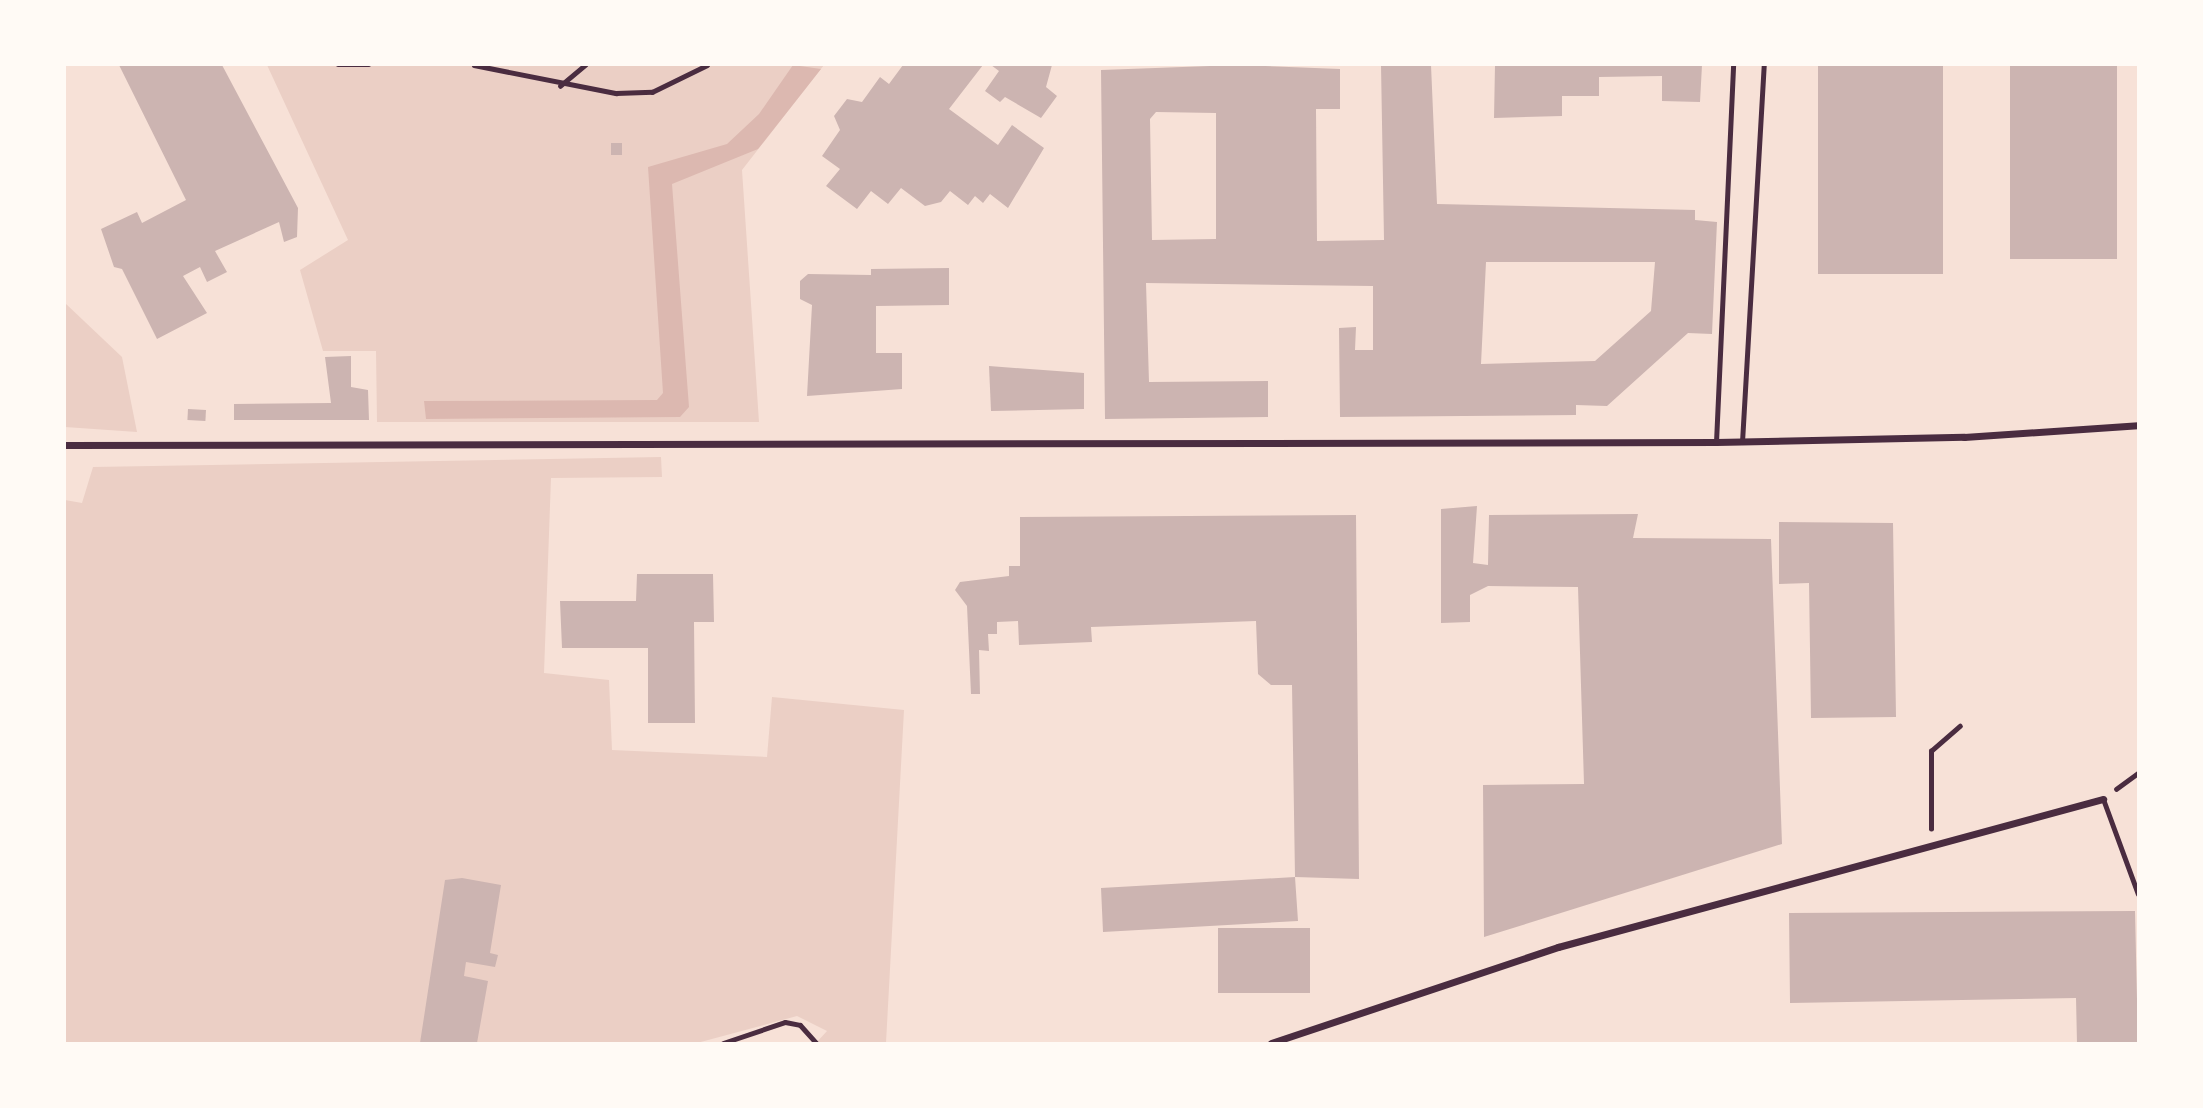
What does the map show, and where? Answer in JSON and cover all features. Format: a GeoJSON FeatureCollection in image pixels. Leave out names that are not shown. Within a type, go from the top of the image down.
{"type":"FeatureCollection","features":[{"type":"Feature","properties":{"kind":"street"},"geometry":{"type":"LineString","coordinates":[[65,445],[1742,442],[1964,437],[2138,425]]}},
{"type":"Feature","properties":{"kind":"street"},"geometry":{"type":"LineString","coordinates":[[1271,1043],[1558,947],[2103,799]]}},
{"type":"Feature","properties":{"kind":"lane"},"geometry":{"type":"LineString","coordinates":[[1716,442],[1733,65]]}},
{"type":"Feature","properties":{"kind":"lane"},"geometry":{"type":"LineString","coordinates":[[1742,442],[1764,65]]}},
{"type":"Feature","properties":{"kind":"lane"},"geometry":{"type":"LineString","coordinates":[[2103,799],[2138,894]]}},
{"type":"Feature","properties":{"kind":"lane"},"geometry":{"type":"LineString","coordinates":[[723,1043],[785,1022],[800,1026],[816,1043]]}},
{"type":"Feature","properties":{"kind":"path"},"geometry":{"type":"LineString","coordinates":[[338,65],[369,65]]}},
{"type":"Feature","properties":{"kind":"path"},"geometry":{"type":"LineString","coordinates":[[474,65],[560,86],[652,92],[707,65]]}},
{"type":"Feature","properties":{"kind":"path"},"geometry":{"type":"LineString","coordinates":[[560,86],[585,65]]}},
{"type":"Feature","properties":{"kind":"path"},"geometry":{"type":"LineString","coordinates":[[1931,844],[1931,751],[1960,726]]}},
{"type":"Feature","properties":{"kind":"path"},"geometry":{"type":"LineString","coordinates":[[2103,799],[2138,772]]}},
{"type":"Feature","properties":{"kind":"shaded area"},"geometry":{"type":"Polygon","coordinates":[[[267,65],[824,65],[742,170],[759,422],[377,422],[376,351],[323,351],[300,270],[348,240],[267,65]]]}},
{"type":"Feature","properties":{"kind":"shaded area"},"geometry":{"type":"Polygon","coordinates":[[[793,65],[821,69],[758,149],[672,184],[689,407],[680,417],[426,419],[424,401],[657,400],[663,393],[648,167],[727,144],[759,114],[793,65]]]}},
{"type":"Feature","properties":{"kind":"shaded area"},"geometry":{"type":"Polygon","coordinates":[[[65,303],[122,357],[137,432],[65,427],[65,303]]]}},
{"type":"Feature","properties":{"kind":"shaded area"},"geometry":{"type":"Polygon","coordinates":[[[661,457],[662,477],[551,478],[544,673],[609,680],[612,750],[767,757],[772,697],[904,710],[886,1043],[816,1043],[827,1031],[797,1016],[697,1043],[65,1043],[65,500],[82,503],[93,467],[661,457]]]}},
{"type":"Feature","properties":{"kind":"building"},"geometry":{"type":"Polygon","coordinates":[[[119,65],[222,65],[298,208],[297,237],[284,242],[279,222],[215,251],[227,272],[207,282],[200,267],[183,276],[207,313],[157,339],[122,269],[114,267],[101,229],[137,212],[142,223],[186,200],[119,65]]]}},
{"type":"Feature","properties":{"kind":"building"},"geometry":{"type":"Polygon","coordinates":[[[903,65],[983,65],[949,109],[998,145],[1012,125],[1044,148],[1008,208],[990,194],[983,203],[975,196],[968,205],[950,191],[941,202],[925,206],[901,188],[888,204],[871,191],[857,209],[826,186],[840,169],[822,156],[840,130],[834,116],[847,99],[862,102],[880,77],[889,84],[903,65]]]}},
{"type":"Feature","properties":{"kind":"building"},"geometry":{"type":"Polygon","coordinates":[[[991,65],[1052,65],[1046,87],[1057,96],[1041,118],[1005,97],[1000,102],[985,91],[999,71],[991,65]]]}},
{"type":"Feature","properties":{"kind":"building"},"geometry":{"type":"Polygon","coordinates":[[[1237,65],[1340,69],[1340,109],[1316,109],[1317,241],[1384,240],[1381,65],[1431,65],[1437,204],[1695,210],[1695,220],[1717,222],[1712,334],[1688,333],[1607,406],[1576,405],[1576,415],[1340,417],[1339,328],[1356,327],[1355,350],[1373,350],[1373,286],[1146,283],[1149,382],[1268,381],[1268,417],[1105,419],[1101,70],[1237,65]],[[1156,112],[1150,119],[1152,240],[1216,239],[1216,113],[1156,112]],[[1486,262],[1481,364],[1595,361],[1651,311],[1655,262],[1486,262]]]}},
{"type":"Feature","properties":{"kind":"building"},"geometry":{"type":"Polygon","coordinates":[[[1495,65],[1702,65],[1700,102],[1662,101],[1662,76],[1599,77],[1599,96],[1562,96],[1562,116],[1494,118],[1495,65]]]}},
{"type":"Feature","properties":{"kind":"building"},"geometry":{"type":"Polygon","coordinates":[[[1818,65],[1943,65],[1943,274],[1818,274],[1818,65]]]}},
{"type":"Feature","properties":{"kind":"building"},"geometry":{"type":"Polygon","coordinates":[[[2010,65],[2117,65],[2117,259],[2010,259],[2010,65]]]}},
{"type":"Feature","properties":{"kind":"building"},"geometry":{"type":"Polygon","coordinates":[[[611,143],[622,143],[622,155],[611,155],[611,143]]]}},
{"type":"Feature","properties":{"kind":"building"},"geometry":{"type":"Polygon","coordinates":[[[949,268],[949,305],[876,306],[876,353],[902,353],[902,389],[807,396],[812,305],[800,299],[800,281],[808,274],[871,275],[871,269],[949,268]]]}},
{"type":"Feature","properties":{"kind":"building"},"geometry":{"type":"Polygon","coordinates":[[[351,356],[351,387],[368,390],[369,420],[234,420],[234,404],[331,403],[325,357],[351,356]]]}},
{"type":"Feature","properties":{"kind":"building"},"geometry":{"type":"Polygon","coordinates":[[[989,366],[1084,373],[1084,409],[991,411],[989,366]]]}},
{"type":"Feature","properties":{"kind":"building"},"geometry":{"type":"Polygon","coordinates":[[[188,409],[206,410],[205,421],[187,420],[188,409]]]}},
{"type":"Feature","properties":{"kind":"building"},"geometry":{"type":"Polygon","coordinates":[[[1477,506],[1473,563],[1488,565],[1489,515],[1638,514],[1633,538],[1771,539],[1782,844],[1484,937],[1483,785],[1584,784],[1578,587],[1488,586],[1470,595],[1470,622],[1441,623],[1441,509],[1477,506]]]}},
{"type":"Feature","properties":{"kind":"building"},"geometry":{"type":"Polygon","coordinates":[[[1356,515],[1359,879],[1295,877],[1292,685],[1271,685],[1258,674],[1256,621],[1091,627],[1092,642],[1019,645],[1018,621],[997,622],[997,634],[988,634],[989,651],[979,650],[980,694],[971,694],[967,606],[955,590],[960,582],[1009,576],[1009,566],[1020,566],[1020,517],[1356,515]]]}},
{"type":"Feature","properties":{"kind":"building"},"geometry":{"type":"Polygon","coordinates":[[[1779,522],[1893,523],[1896,717],[1811,718],[1809,583],[1779,584],[1779,522]]]}},
{"type":"Feature","properties":{"kind":"building"},"geometry":{"type":"Polygon","coordinates":[[[637,574],[713,574],[714,622],[694,622],[695,723],[648,723],[648,648],[562,648],[560,601],[636,601],[637,574]]]}},
{"type":"Feature","properties":{"kind":"building"},"geometry":{"type":"Polygon","coordinates":[[[1295,877],[1298,921],[1103,932],[1101,888],[1295,877]]]}},
{"type":"Feature","properties":{"kind":"building"},"geometry":{"type":"Polygon","coordinates":[[[462,878],[501,885],[490,953],[498,955],[495,967],[466,962],[464,976],[488,981],[477,1043],[420,1043],[445,880],[462,878]]]}},
{"type":"Feature","properties":{"kind":"building"},"geometry":{"type":"Polygon","coordinates":[[[2135,911],[2138,1043],[2077,1043],[2076,998],[1790,1003],[1789,913],[2135,911]]]}},
{"type":"Feature","properties":{"kind":"building"},"geometry":{"type":"Polygon","coordinates":[[[1218,928],[1310,928],[1310,993],[1218,993],[1218,928]]]}}]}
